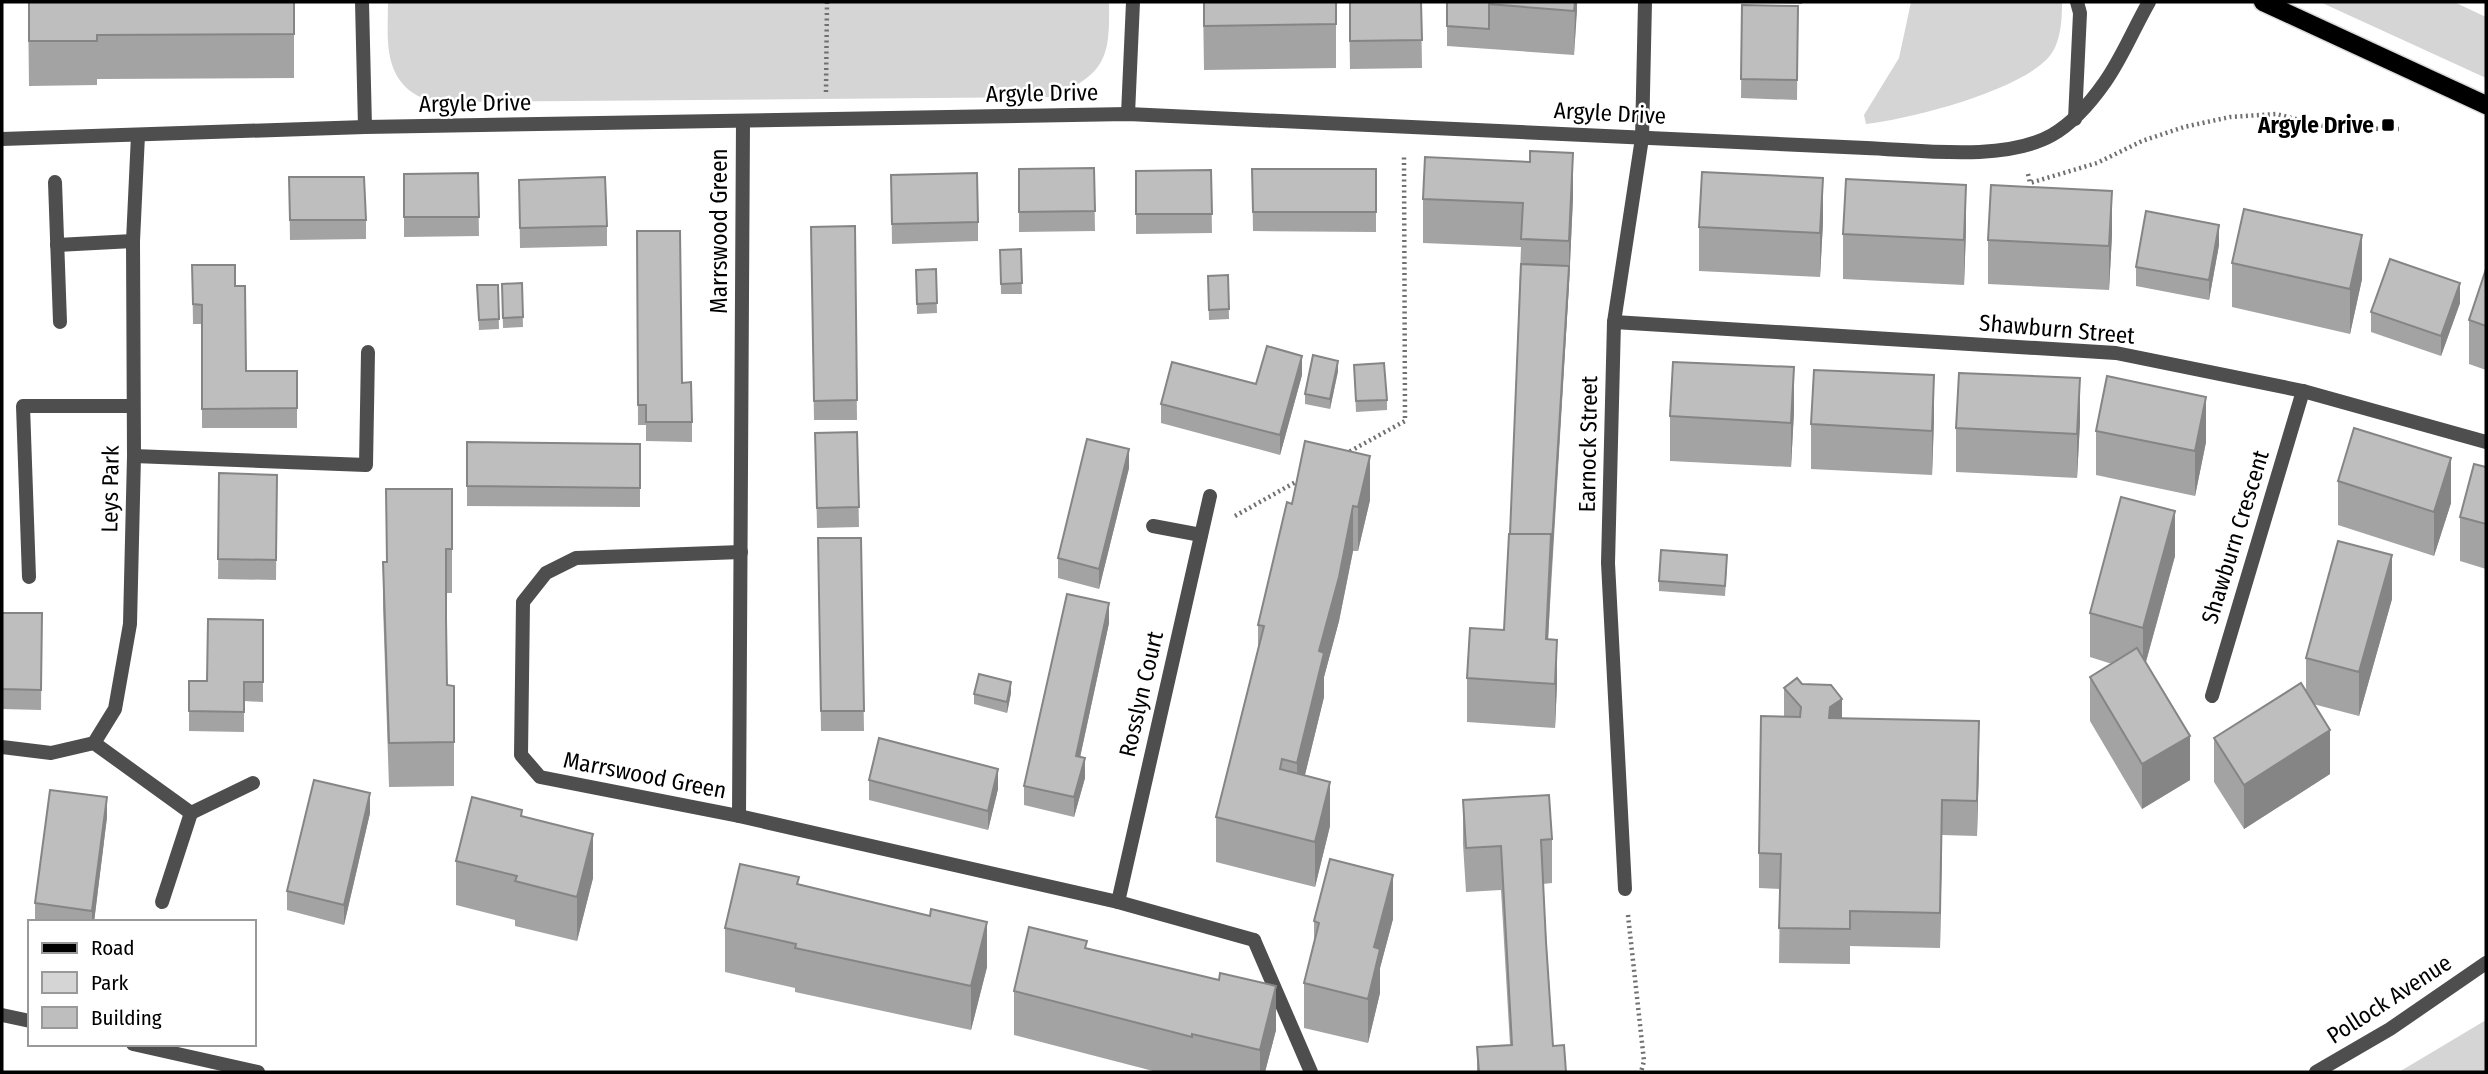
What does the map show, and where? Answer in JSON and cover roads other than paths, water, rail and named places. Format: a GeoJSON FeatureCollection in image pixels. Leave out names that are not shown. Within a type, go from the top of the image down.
{"type":"FeatureCollection","features":[{"type":"Feature","properties":{"kind":"main road"},"geometry":{"type":"LineString","coordinates":[[2263,2],[2486,105]]}},
{"type":"Feature","properties":{"kind":"street"},"geometry":{"type":"LineString","coordinates":[[362,2],[365,127]]}},
{"type":"Feature","properties":{"kind":"street"},"geometry":{"type":"LineString","coordinates":[[1128,114],[1133,2]]}},
{"type":"Feature","properties":{"kind":"street","name":"Earnock Street"},"geometry":{"type":"LineString","coordinates":[[1625,889],[1608,563],[1614,322],[1642,138],[1645,2]]}},
{"type":"Feature","properties":{"kind":"street"},"geometry":{"type":"LineString","coordinates":[[2074,119],[2080,13],[2077,2]]}},
{"type":"Feature","properties":{"kind":"street","name":"Argyle Drive"},"geometry":{"type":"LineString","coordinates":[[2,139],[365,127],[1128,114],[1959,151],[2020,147],[2051,135],[2074,119],[2106,81],[2149,2]]}},
{"type":"Feature","properties":{"kind":"street","name":"Marrswood Green"},"geometry":{"type":"LineString","coordinates":[[739,816],[743,121]]}},
{"type":"Feature","properties":{"kind":"street","name":"Leys Park"},"geometry":{"type":"LineString","coordinates":[[94,743],[115,709],[130,624],[134,456],[133,241],[138,135]]}},
{"type":"Feature","properties":{"kind":"street"},"geometry":{"type":"LineString","coordinates":[[55,182],[60,322]]}},
{"type":"Feature","properties":{"kind":"street"},"geometry":{"type":"LineString","coordinates":[[57,244],[133,241]]}},
{"type":"Feature","properties":{"kind":"street","name":"Shawburn Street"},"geometry":{"type":"LineString","coordinates":[[1614,322],[2116,353],[2303,391],[2486,442]]}},
{"type":"Feature","properties":{"kind":"street"},"geometry":{"type":"LineString","coordinates":[[134,456],[366,465],[368,352]]}},
{"type":"Feature","properties":{"kind":"street","name":"Shawburn Crescent"},"geometry":{"type":"LineString","coordinates":[[2211,696],[2303,391]]}},
{"type":"Feature","properties":{"kind":"street"},"geometry":{"type":"LineString","coordinates":[[29,577],[23,406],[133,406]]}},
{"type":"Feature","properties":{"kind":"street","name":"Rosslyn Court"},"geometry":{"type":"LineString","coordinates":[[1118,902],[1210,496]]}},
{"type":"Feature","properties":{"kind":"street"},"geometry":{"type":"LineString","coordinates":[[1153,526],[1201,535]]}},
{"type":"Feature","properties":{"kind":"street","name":"Marrswood Green"},"geometry":{"type":"LineString","coordinates":[[741,552],[576,558],[545,573],[523,602],[521,755],[540,777],[739,816],[1118,902],[1254,940],[1311,1072]]}},
{"type":"Feature","properties":{"kind":"street"},"geometry":{"type":"LineString","coordinates":[[2,747],[51,753],[94,743],[191,813]]}},
{"type":"Feature","properties":{"kind":"street"},"geometry":{"type":"LineString","coordinates":[[162,902],[191,813],[253,783]]}},
{"type":"Feature","properties":{"kind":"street","name":"Pollock Avenue"},"geometry":{"type":"LineString","coordinates":[[2316,1072],[2390,1029],[2486,963]]}},
{"type":"Feature","properties":{"kind":"street"},"geometry":{"type":"LineString","coordinates":[[2,1015],[28,1021]]}},
{"type":"Feature","properties":{"kind":"street"},"geometry":{"type":"LineString","coordinates":[[142,1046],[258,1072]]}},
{"type":"Feature","properties":{"kind":"place","name":"Argyle Drive"},"geometry":{"type":"Point","coordinates":[2388,125]}}]}
